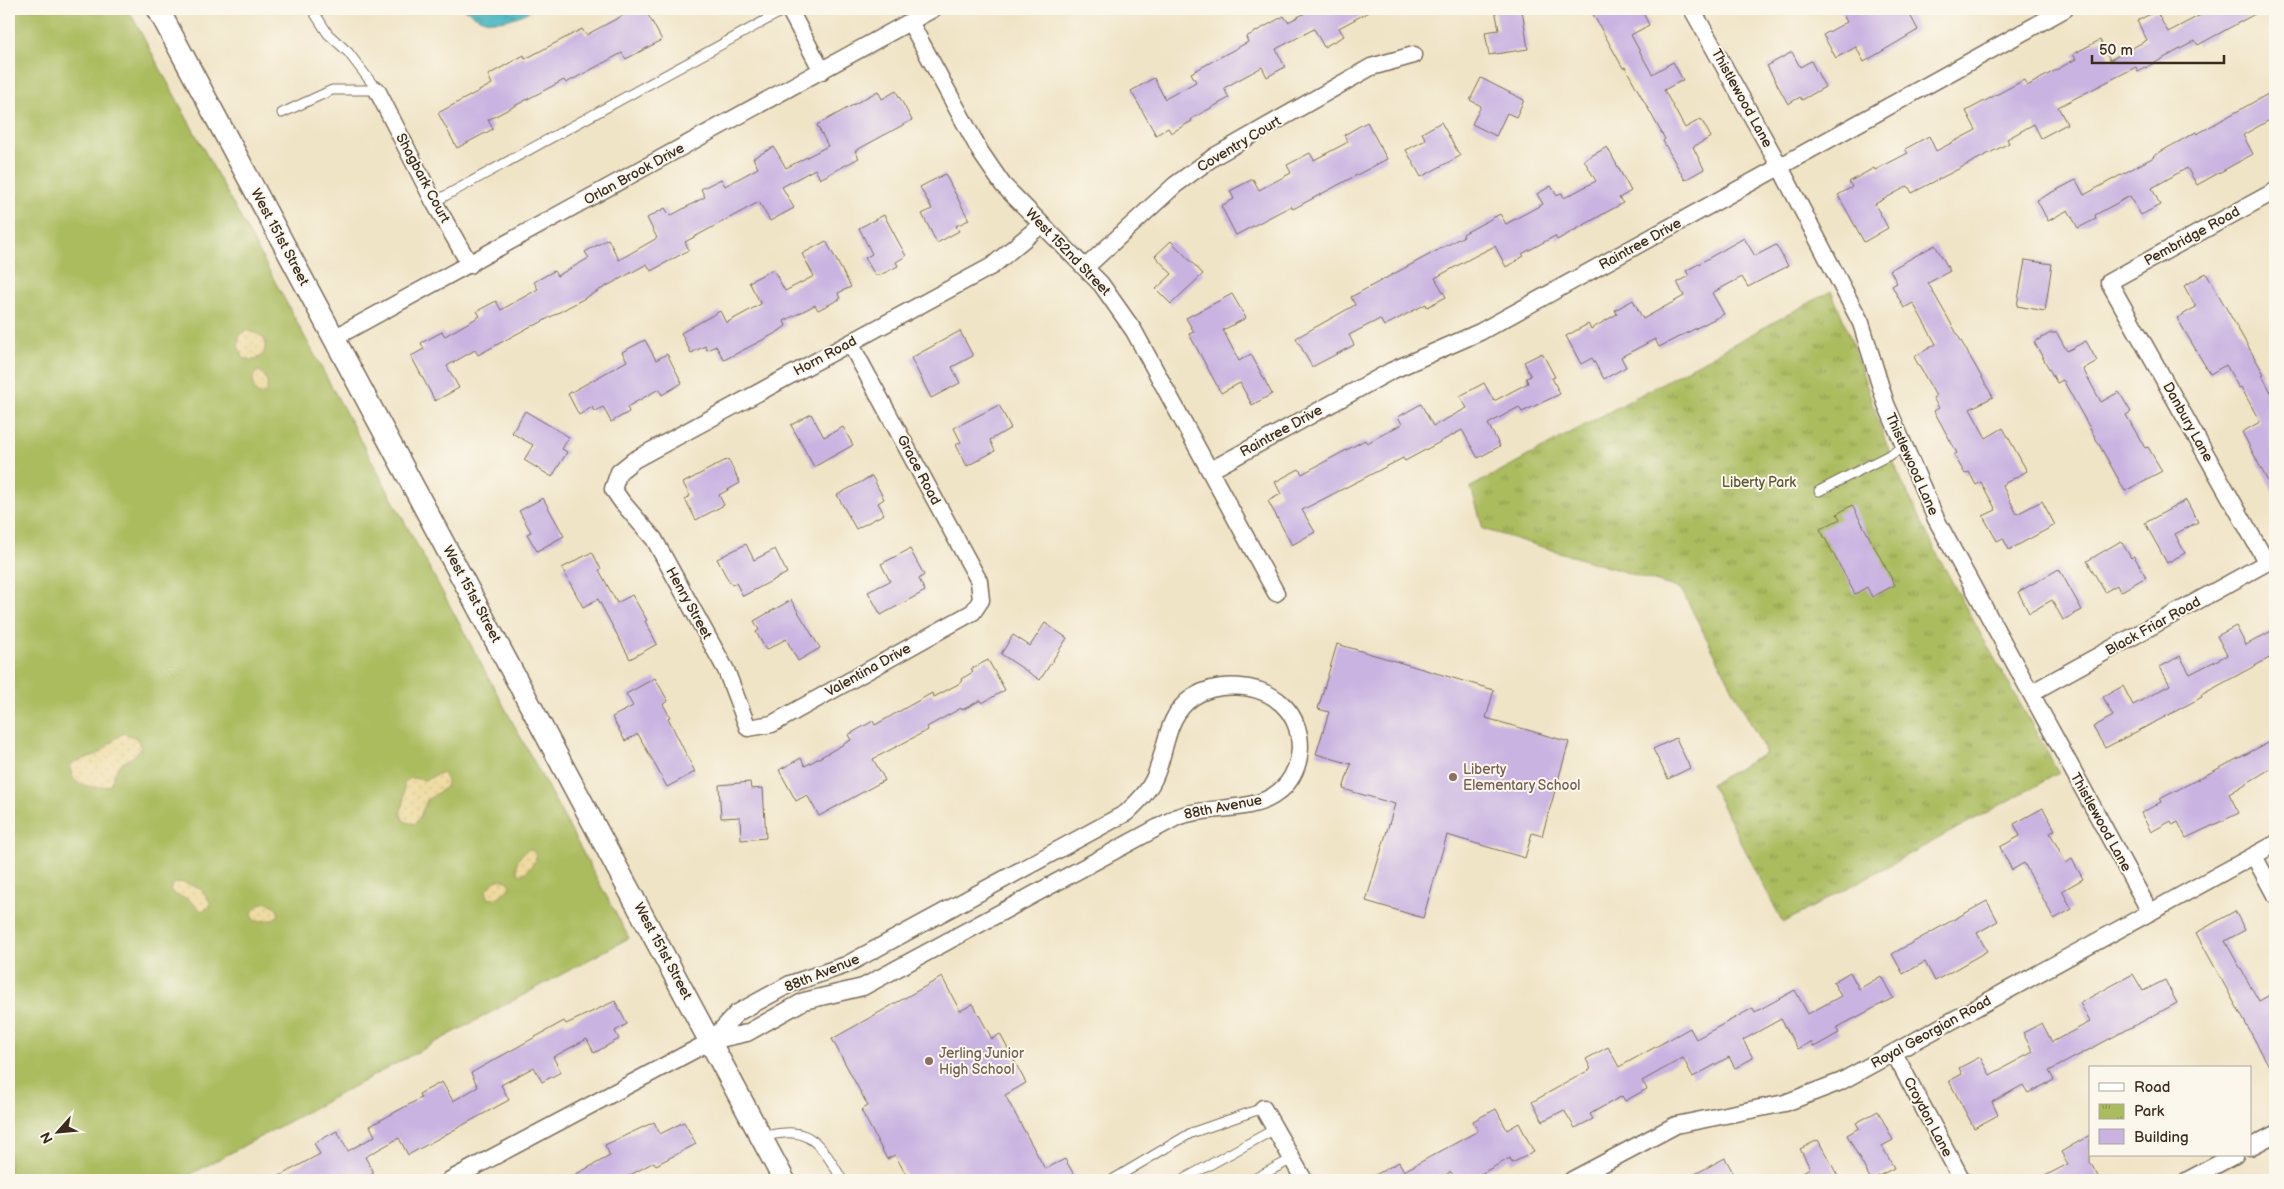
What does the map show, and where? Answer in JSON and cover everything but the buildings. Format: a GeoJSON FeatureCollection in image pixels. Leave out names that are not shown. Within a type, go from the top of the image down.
{"type":"FeatureCollection","features":[{"type":"Feature","properties":{"kind":"street","name":"West 151st Street"},"geometry":{"type":"LineString","coordinates":[[158,9],[784,1180]]}},
{"type":"Feature","properties":{"kind":"street"},"geometry":{"type":"LineString","coordinates":[[787,9],[822,71]]}},
{"type":"Feature","properties":{"kind":"street","name":"Orlan Brook Drive"},"geometry":{"type":"LineString","coordinates":[[334,338],[933,9]]}},
{"type":"Feature","properties":{"kind":"street","name":"Thistlewood Lane"},"geometry":{"type":"LineString","coordinates":[[1692,9],[1780,167],[1861,323],[1886,404],[1936,519],[2150,912]]}},
{"type":"Feature","properties":{"kind":"street","name":"Raintree Drive"},"geometry":{"type":"LineString","coordinates":[[1211,470],[1391,371],[1480,332],[2065,9]]}},
{"type":"Feature","properties":{"kind":"street","name":"West 152nd Street"},"geometry":{"type":"LineString","coordinates":[[910,22],[981,154],[1003,185],[1086,267],[1101,284],[1134,331],[1276,593]]}},
{"type":"Feature","properties":{"kind":"street","name":"Coventry Court"},"geometry":{"type":"LineString","coordinates":[[1086,267],[1175,185],[1214,156],[1371,67],[1414,55]]}},
{"type":"Feature","properties":{"kind":"street","name":"Shagbark Court"},"geometry":{"type":"LineString","coordinates":[[377,90],[434,202],[470,265]]}},
{"type":"Feature","properties":{"kind":"street","name":"Pembridge Road"},"geometry":{"type":"LineString","coordinates":[[2109,282],[2275,191]]}},
{"type":"Feature","properties":{"kind":"street","name":"Horn Road"},"geometry":{"type":"LineString","coordinates":[[613,489],[619,472],[634,460],[992,266],[1042,225]]}},
{"type":"Feature","properties":{"kind":"street","name":"Danbury Lane"},"geometry":{"type":"LineString","coordinates":[[2109,282],[2271,560]]}},
{"type":"Feature","properties":{"kind":"street","name":"Grace Road"},"geometry":{"type":"LineString","coordinates":[[850,343],[979,581],[981,600]]}},
{"type":"Feature","properties":{"kind":"street","name":"Henry Street"},"geometry":{"type":"LineString","coordinates":[[613,489],[654,539],[726,670],[748,728]]}},
{"type":"Feature","properties":{"kind":"street","name":"Black Friar Road"},"geometry":{"type":"LineString","coordinates":[[2031,693],[2271,560]]}},
{"type":"Feature","properties":{"kind":"street","name":"Valentina Drive"},"geometry":{"type":"LineString","coordinates":[[748,728],[772,724],[973,612],[981,600]]}},
{"type":"Feature","properties":{"kind":"street","name":"88th Avenue"},"geometry":{"type":"LineString","coordinates":[[450,1180],[711,1041],[747,1032],[804,1001],[863,987],[1177,817],[1190,812],[1250,804],[1273,796],[1284,788],[1295,773],[1299,762],[1300,743],[1297,728],[1289,712],[1280,702],[1248,688],[1218,687],[1193,697],[1182,706],[1173,718],[1156,774],[1148,789],[1126,813],[846,965],[790,984],[737,1013],[711,1041]]}},
{"type":"Feature","properties":{"kind":"street","name":"Royal Georgian Road"},"geometry":{"type":"LineString","coordinates":[[1572,1180],[1676,1125],[1785,1103],[1840,1082],[2275,844]]}},
{"type":"Feature","properties":{"kind":"street"},"geometry":{"type":"LineString","coordinates":[[2254,856],[2275,895]]}},
{"type":"Feature","properties":{"kind":"street","name":"Croydon Lane"},"geometry":{"type":"LineString","coordinates":[[1894,1053],[1962,1180]]}},
{"type":"Feature","properties":{"kind":"street"},"geometry":{"type":"LineString","coordinates":[[1263,1108],[1304,1180]]}},
{"type":"Feature","properties":{"kind":"street"},"geometry":{"type":"LineString","coordinates":[[2252,1146],[2275,1134]]}},
{"type":"Feature","properties":{"kind":"street"},"geometry":{"type":"LineString","coordinates":[[2188,1180],[2233,1156]]}},
{"type":"Feature","properties":{"kind":"lane"},"geometry":{"type":"LineString","coordinates":[[312,9],[328,34],[348,52],[377,90]]}},
{"type":"Feature","properties":{"kind":"lane"},"geometry":{"type":"LineString","coordinates":[[434,202],[787,9]]}},
{"type":"Feature","properties":{"kind":"lane"},"geometry":{"type":"LineString","coordinates":[[282,113],[332,90],[377,90]]}},
{"type":"Feature","properties":{"kind":"lane"},"geometry":{"type":"LineString","coordinates":[[1819,491],[1905,447]]}},
{"type":"Feature","properties":{"kind":"lane"},"geometry":{"type":"LineString","coordinates":[[1112,1180],[1191,1133],[1263,1108]]}},
{"type":"Feature","properties":{"kind":"lane"},"geometry":{"type":"LineString","coordinates":[[1182,1180],[1275,1129]]}},
{"type":"Feature","properties":{"kind":"lane"},"geometry":{"type":"LineString","coordinates":[[761,1136],[794,1132],[811,1138],[828,1158],[842,1180]]}},
{"type":"Feature","properties":{"kind":"lane"},"geometry":{"type":"LineString","coordinates":[[1252,1180],[1292,1159]]}},
{"type":"Feature","properties":{"kind":"green space"},"geometry":{"type":"Polygon","coordinates":[[[9,9],[128,9],[629,938],[180,1180],[9,1180],[9,9]]]}},
{"type":"Feature","properties":{"kind":"green space","name":"Liberty Park"},"geometry":{"type":"Polygon","coordinates":[[[1831,291],[1902,482],[1938,556],[2059,773],[1783,923],[1711,784],[1766,753],[1681,589],[1483,529],[1471,487],[1831,291]]]}},
{"type":"Feature","properties":{"kind":"sand"},"geometry":{"type":"Polygon","coordinates":[[[246,330],[260,335],[266,342],[264,354],[256,360],[244,359],[238,346],[240,334],[246,330]]]}},
{"type":"Feature","properties":{"kind":"sand"},"geometry":{"type":"Polygon","coordinates":[[[259,371],[266,378],[267,383],[266,393],[262,395],[256,392],[253,384],[254,374],[259,371]]]}},
{"type":"Feature","properties":{"kind":"sand"},"geometry":{"type":"Polygon","coordinates":[[[124,733],[136,738],[141,747],[134,756],[118,766],[110,785],[91,787],[74,780],[70,769],[72,763],[98,754],[124,733]]]}},
{"type":"Feature","properties":{"kind":"sand"},"geometry":{"type":"Polygon","coordinates":[[[443,773],[447,781],[446,787],[427,800],[419,819],[414,824],[404,821],[400,813],[404,803],[404,782],[411,778],[426,780],[443,773]]]}},
{"type":"Feature","properties":{"kind":"sand"},"geometry":{"type":"Polygon","coordinates":[[[530,849],[535,852],[536,860],[526,872],[520,875],[517,868],[518,860],[523,853],[530,849]]]}},
{"type":"Feature","properties":{"kind":"sand"},"geometry":{"type":"Polygon","coordinates":[[[502,879],[509,882],[510,888],[497,898],[489,899],[486,891],[495,881],[502,879]]]}},
{"type":"Feature","properties":{"kind":"sand"},"geometry":{"type":"Polygon","coordinates":[[[182,882],[201,889],[210,902],[210,907],[202,911],[188,899],[176,895],[170,890],[173,884],[182,882]]]}},
{"type":"Feature","properties":{"kind":"sand"},"geometry":{"type":"Polygon","coordinates":[[[267,902],[276,907],[279,915],[271,920],[254,921],[252,912],[260,904],[267,902]]]}},
{"type":"Feature","properties":{"kind":"water"},"geometry":{"type":"Polygon","coordinates":[[[464,9],[533,9],[522,15],[502,21],[488,21],[464,9]]]}},
{"type":"Feature","properties":{"kind":"place","name":"Liberty Elementary School"},"geometry":{"type":"Point","coordinates":[1453,777]}},
{"type":"Feature","properties":{"kind":"place","name":"Jerling Junior High School"},"geometry":{"type":"Point","coordinates":[929,1061]}}]}
